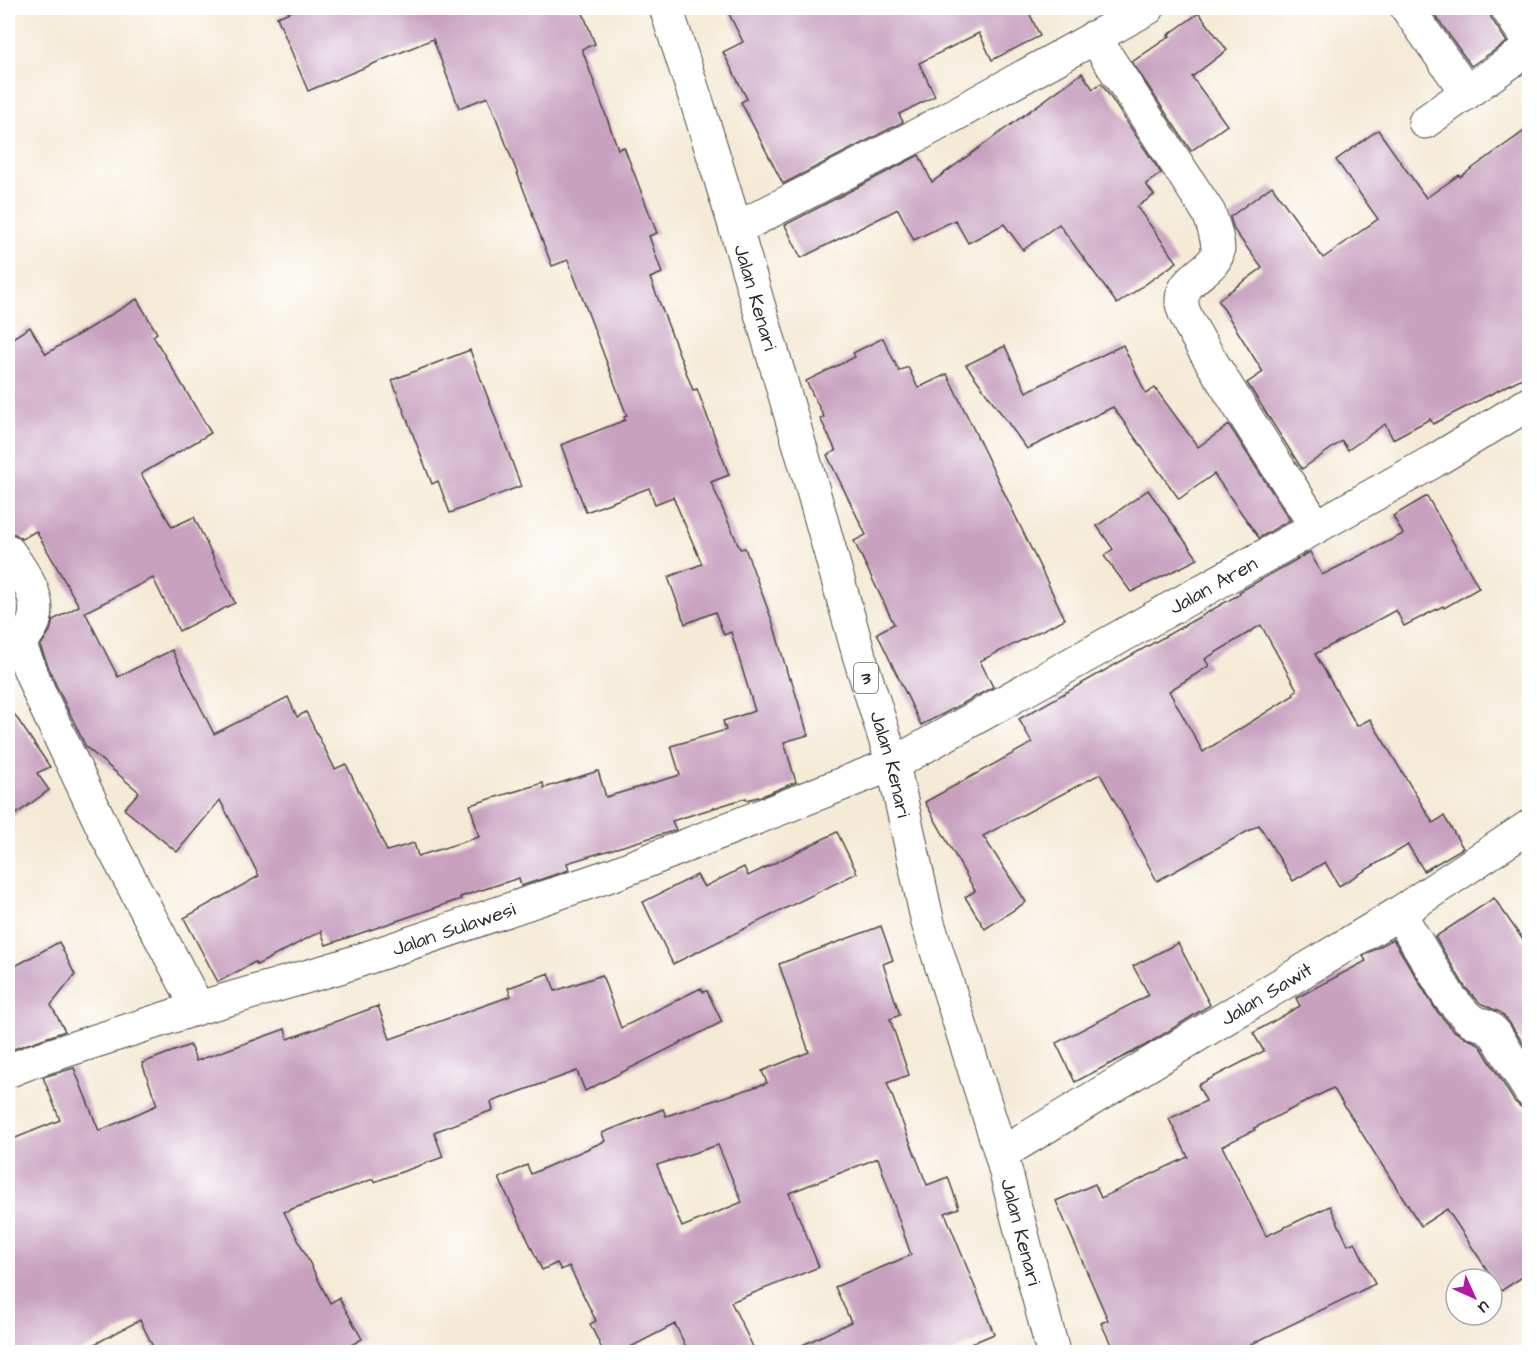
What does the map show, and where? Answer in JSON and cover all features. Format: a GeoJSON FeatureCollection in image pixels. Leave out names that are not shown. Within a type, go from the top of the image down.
{"type":"FeatureCollection","features":[{"type":"Feature","properties":{"kind":"main road","name":"Jalan Kenari"},"geometry":{"type":"LineString","coordinates":[[666,8],[736,229],[859,655],[893,764],[928,923],[1001,1154],[1050,1352]]}},
{"type":"Feature","properties":{"kind":"main road"},"geometry":{"type":"LineString","coordinates":[[736,229],[918,135],[1148,8]]}},
{"type":"Feature","properties":{"kind":"main road"},"geometry":{"type":"LineString","coordinates":[[1407,8],[1467,93]]}},
{"type":"Feature","properties":{"kind":"main road"},"geometry":{"type":"LineString","coordinates":[[1507,8],[1530,43]]}},
{"type":"Feature","properties":{"kind":"main road"},"geometry":{"type":"LineString","coordinates":[[1094,37],[1209,213],[1216,234],[1218,252],[1209,267],[1184,289],[1181,304],[1198,339],[1223,381],[1317,526]]}},
{"type":"Feature","properties":{"kind":"main road"},"geometry":{"type":"LineString","coordinates":[[1425,122],[1530,48]]}},
{"type":"Feature","properties":{"kind":"main road","name":"Jalan Aren"},"geometry":{"type":"LineString","coordinates":[[893,764],[1434,461],[1530,403]]}},
{"type":"Feature","properties":{"kind":"main road"},"geometry":{"type":"LineString","coordinates":[[8,551],[36,598],[35,619],[28,632],[13,645],[41,697],[106,834],[198,1008]]}},
{"type":"Feature","properties":{"kind":"main road","name":"Jalan Sulawesi"},"geometry":{"type":"LineString","coordinates":[[8,1071],[198,1008],[340,967],[614,874],[893,764]]}},
{"type":"Feature","properties":{"kind":"main road","name":"Jalan Sawit"},"geometry":{"type":"LineString","coordinates":[[1001,1154],[1399,913],[1530,826]]}},
{"type":"Feature","properties":{"kind":"main road"},"geometry":{"type":"LineString","coordinates":[[1399,913],[1450,998],[1468,1018],[1487,1026],[1496,1035],[1530,1091]]}},
{"type":"Feature","properties":{"kind":"building"},"geometry":{"type":"Polygon","coordinates":[[[300,8],[581,8],[595,44],[582,49],[618,149],[624,147],[657,233],[649,236],[662,273],[650,278],[693,390],[697,389],[729,475],[711,482],[740,549],[745,548],[773,623],[808,735],[784,742],[796,782],[762,796],[747,800],[746,798],[672,821],[676,830],[567,863],[569,870],[521,886],[519,878],[326,945],[321,931],[257,965],[255,962],[218,982],[184,918],[259,876],[220,800],[177,852],[124,809],[139,792],[86,747],[40,646],[50,631],[53,620],[79,606],[36,531],[22,539],[8,532],[8,341],[30,327],[46,354],[137,299],[157,333],[153,336],[211,433],[141,474],[172,527],[194,517],[235,603],[179,631],[153,578],[85,612],[118,677],[172,650],[214,734],[288,697],[297,717],[306,712],[335,769],[346,764],[387,851],[414,843],[418,856],[479,837],[470,805],[543,783],[544,788],[598,771],[606,797],[680,775],[671,746],[726,730],[723,721],[755,711],[731,632],[724,635],[715,612],[685,624],[668,577],[702,564],[673,497],[655,504],[649,488],[586,512],[561,445],[625,420],[624,417],[627,416],[568,260],[552,266],[488,97],[459,108],[433,39],[308,91],[277,17],[300,8]]]}},
{"type":"Feature","properties":{"kind":"building"},"geometry":{"type":"Polygon","coordinates":[[[726,8],[1027,8],[1040,36],[992,60],[979,33],[919,63],[935,96],[899,114],[903,122],[783,184],[741,102],[747,99],[723,52],[743,42],[726,8]]]}},
{"type":"Feature","properties":{"kind":"building"},"geometry":{"type":"Polygon","coordinates":[[[1430,8],[1489,8],[1491,18],[1507,42],[1471,66],[1430,8]]]}},
{"type":"Feature","properties":{"kind":"building"},"geometry":{"type":"Polygon","coordinates":[[[1199,13],[1227,50],[1192,77],[1227,125],[1191,151],[1132,62],[1199,13]]]}},
{"type":"Feature","properties":{"kind":"building"},"geometry":{"type":"Polygon","coordinates":[[[1082,73],[1093,89],[1101,83],[1161,173],[1146,184],[1154,195],[1137,207],[1177,262],[1117,304],[1059,224],[1023,250],[1004,224],[968,243],[955,220],[914,240],[898,209],[801,258],[785,225],[919,155],[932,182],[1082,73]]]}},
{"type":"Feature","properties":{"kind":"building"},"geometry":{"type":"Polygon","coordinates":[[[1530,127],[1530,374],[1433,424],[1430,419],[1393,439],[1385,424],[1348,450],[1342,441],[1302,469],[1247,383],[1263,372],[1218,300],[1262,268],[1234,230],[1230,217],[1272,186],[1323,258],[1378,219],[1336,160],[1378,130],[1426,198],[1459,175],[1460,177],[1530,127]]]}},
{"type":"Feature","properties":{"kind":"building"},"geometry":{"type":"Polygon","coordinates":[[[883,338],[899,371],[908,367],[918,388],[947,374],[1065,619],[980,661],[993,687],[921,725],[877,633],[894,624],[854,541],[866,535],[827,455],[836,451],[820,418],[824,417],[806,381],[855,357],[853,353],[883,338]]]}},
{"type":"Feature","properties":{"kind":"building"},"geometry":{"type":"Polygon","coordinates":[[[1123,345],[1146,394],[1155,388],[1198,447],[1229,425],[1290,520],[1259,538],[1214,474],[1179,499],[1113,407],[1027,449],[966,365],[1005,346],[1026,392],[1123,345]]]}},
{"type":"Feature","properties":{"kind":"building"},"geometry":{"type":"Polygon","coordinates":[[[470,350],[521,486],[450,513],[438,481],[432,484],[392,380],[470,350]]]}},
{"type":"Feature","properties":{"kind":"building"},"geometry":{"type":"Polygon","coordinates":[[[1148,490],[1198,559],[1131,592],[1104,556],[1113,549],[1097,526],[1148,490]]]}},
{"type":"Feature","properties":{"kind":"building"},"geometry":{"type":"Polygon","coordinates":[[[1427,496],[1479,588],[1444,608],[1443,606],[1404,626],[1396,610],[1315,654],[1357,726],[1370,719],[1433,823],[1444,816],[1463,848],[1424,871],[1408,845],[1339,886],[1325,862],[1293,881],[1259,825],[1157,881],[1100,774],[983,836],[1026,902],[985,929],[965,897],[975,891],[925,802],[1032,743],[1019,719],[1310,552],[1322,575],[1403,534],[1393,516],[1427,496]],[[1261,625],[1205,659],[1209,666],[1169,691],[1203,752],[1294,695],[1293,693],[1297,690],[1261,625]]]}},
{"type":"Feature","properties":{"kind":"building"},"geometry":{"type":"Polygon","coordinates":[[[8,705],[50,767],[37,773],[49,790],[8,820],[8,705]]]}},
{"type":"Feature","properties":{"kind":"building"},"geometry":{"type":"Polygon","coordinates":[[[837,832],[857,873],[673,964],[643,902],[697,875],[704,887],[744,867],[748,876],[837,832]]]}},
{"type":"Feature","properties":{"kind":"building"},"geometry":{"type":"Polygon","coordinates":[[[1494,898],[1530,950],[1530,1054],[1500,1012],[1480,1003],[1465,987],[1435,937],[1494,898]]]}},
{"type":"Feature","properties":{"kind":"building"},"geometry":{"type":"Polygon","coordinates":[[[881,926],[893,960],[883,964],[900,1015],[890,1019],[909,1075],[887,1083],[927,1185],[948,1177],[959,1208],[945,1213],[994,1334],[949,1353],[786,1353],[851,1322],[835,1287],[911,1255],[878,1158],[789,1193],[819,1267],[731,1302],[756,1353],[689,1353],[675,1324],[619,1353],[604,1353],[590,1324],[596,1321],[569,1266],[561,1270],[557,1263],[542,1270],[499,1178],[527,1165],[531,1174],[605,1141],[602,1133],[663,1109],[666,1116],[767,1083],[762,1071],[809,1052],[779,964],[881,926]],[[718,1145],[657,1165],[682,1227],[742,1202],[718,1145]]]}},
{"type":"Feature","properties":{"kind":"building"},"geometry":{"type":"Polygon","coordinates":[[[1393,939],[1436,1010],[1454,1031],[1481,1047],[1514,1101],[1530,1110],[1530,1272],[1504,1289],[1504,1267],[1485,1267],[1447,1209],[1421,1226],[1333,1088],[1222,1146],[1266,1236],[1330,1206],[1348,1245],[1355,1242],[1375,1284],[1233,1353],[1115,1353],[1101,1323],[1108,1320],[1056,1201],[1095,1184],[1101,1198],[1188,1157],[1169,1119],[1206,1101],[1198,1085],[1264,1051],[1253,1033],[1300,1006],[1296,998],[1366,961],[1363,956],[1393,939]]]}},
{"type":"Feature","properties":{"kind":"building"},"geometry":{"type":"Polygon","coordinates":[[[59,942],[75,975],[51,1005],[65,1031],[8,1051],[8,970],[59,942]]]}},
{"type":"Feature","properties":{"kind":"building"},"geometry":{"type":"Polygon","coordinates":[[[1178,943],[1210,1005],[1146,1045],[1075,1082],[1056,1043],[1149,995],[1133,966],[1178,943]]]}},
{"type":"Feature","properties":{"kind":"building"},"geometry":{"type":"Polygon","coordinates":[[[549,973],[555,991],[602,975],[621,1028],[701,988],[703,992],[707,991],[722,1022],[585,1091],[577,1071],[491,1102],[493,1110],[434,1132],[443,1157],[374,1182],[373,1179],[284,1212],[330,1303],[339,1298],[362,1339],[337,1353],[156,1353],[140,1320],[78,1353],[8,1353],[8,1141],[60,1120],[43,1077],[74,1068],[99,1131],[157,1105],[142,1063],[190,1045],[196,1061],[285,1029],[288,1039],[378,1006],[390,1039],[511,996],[508,988],[549,973]]]}}]}
